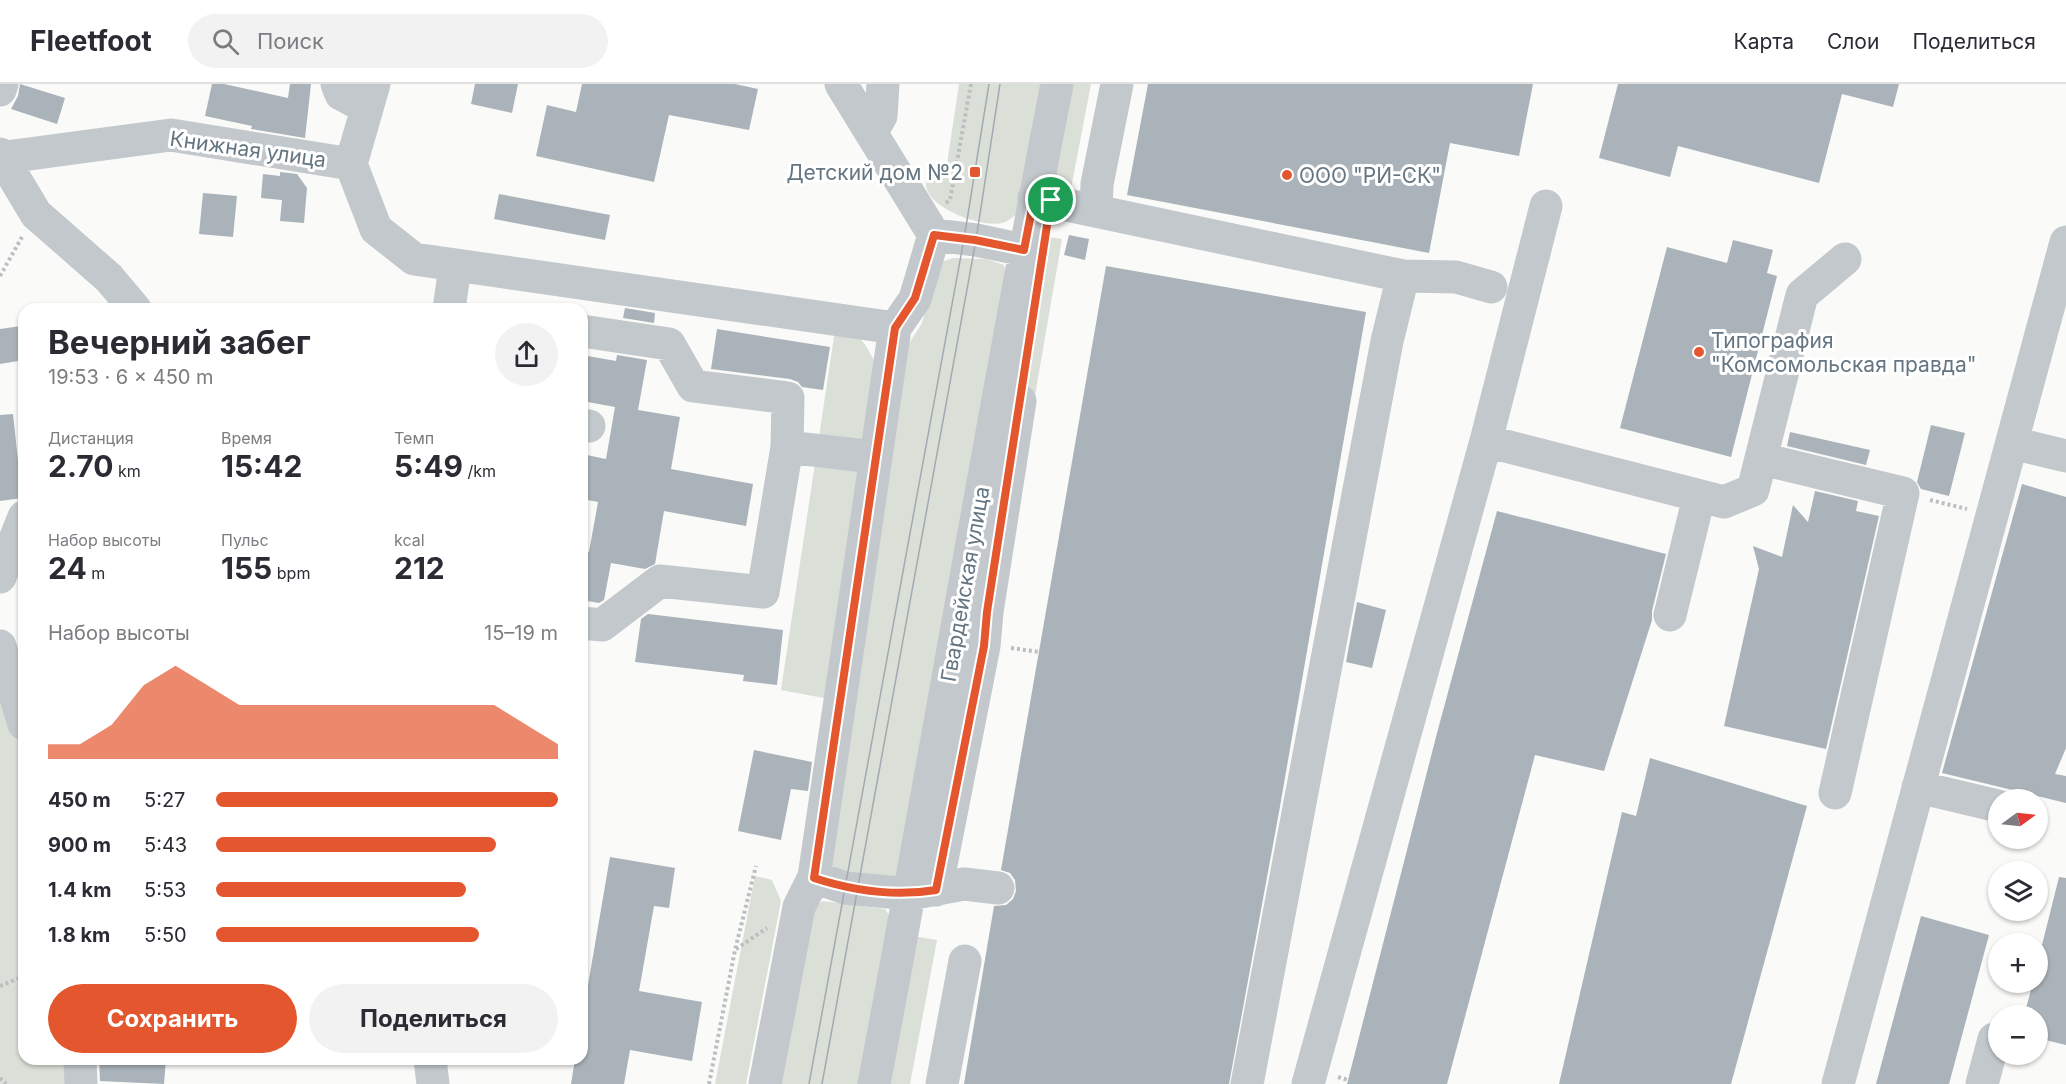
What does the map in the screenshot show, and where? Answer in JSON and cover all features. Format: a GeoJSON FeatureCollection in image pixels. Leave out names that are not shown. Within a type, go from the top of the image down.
{"type":"FeatureCollection","features":[{"type":"Feature","properties":{"kind":"street"},"geometry":{"type":"LineString","coordinates":[[0,90],[2,84]]}},
{"type":"Feature","properties":{"kind":"street"},"geometry":{"type":"LineString","coordinates":[[337,84],[341,94],[370,96],[351,164],[376,229],[414,259],[455,267],[895,328]]}},
{"type":"Feature","properties":{"kind":"street"},"geometry":{"type":"LineString","coordinates":[[765,1084],[799,907],[814,878],[895,328],[915,298],[928,226],[841,84]]}},
{"type":"Feature","properties":{"kind":"street"},"geometry":{"type":"LineString","coordinates":[[871,133],[881,116],[883,84]]}},
{"type":"Feature","properties":{"kind":"street","name":"Гвардейская улица"},"geometry":{"type":"LineString","coordinates":[[874,1084],[923,892],[1024,250],[1042,199],[1057,84]]}},
{"type":"Feature","properties":{"kind":"street"},"geometry":{"type":"LineString","coordinates":[[1096,210],[1097,184],[1117,84]]}},
{"type":"Feature","properties":{"kind":"street","name":"Книжная улица"},"geometry":{"type":"LineString","coordinates":[[0,156],[171,135],[351,164]]}},
{"type":"Feature","properties":{"kind":"street"},"geometry":{"type":"LineString","coordinates":[[0,156],[36,214],[109,278],[130,303]]}},
{"type":"Feature","properties":{"kind":"street"},"geometry":{"type":"LineString","coordinates":[[923,892],[984,646],[1042,199],[1403,276],[1456,277],[1491,287]]}},
{"type":"Feature","properties":{"kind":"street"},"geometry":{"type":"LineString","coordinates":[[1308,1084],[1486,441],[1546,206]]}},
{"type":"Feature","properties":{"kind":"street"},"geometry":{"type":"LineString","coordinates":[[928,226],[975,240],[1024,250]]}},
{"type":"Feature","properties":{"kind":"street"},"geometry":{"type":"LineString","coordinates":[[1838,1084],[2066,242]]}},
{"type":"Feature","properties":{"kind":"street"},"geometry":{"type":"LineString","coordinates":[[1486,441],[1724,502],[1753,490],[1802,295],[1845,259]]}},
{"type":"Feature","properties":{"kind":"street"},"geometry":{"type":"LineString","coordinates":[[450,303],[455,267]]}},
{"type":"Feature","properties":{"kind":"street"},"geometry":{"type":"LineString","coordinates":[[1246,1084],[1387,341],[1403,276]]}},
{"type":"Feature","properties":{"kind":"street"},"geometry":{"type":"LineString","coordinates":[[588,332],[669,344],[693,387],[788,398],[787,447],[763,592],[660,581],[602,625],[588,624]]}},
{"type":"Feature","properties":{"kind":"street"},"geometry":{"type":"LineString","coordinates":[[2012,443],[2066,456]]}},
{"type":"Feature","properties":{"kind":"street"},"geometry":{"type":"LineString","coordinates":[[787,447],[875,457]]}},
{"type":"Feature","properties":{"kind":"street"},"geometry":{"type":"LineString","coordinates":[[1762,459],[1904,493],[1835,793]]}},
{"type":"Feature","properties":{"kind":"street"},"geometry":{"type":"LineString","coordinates":[[1670,615],[1699,497]]}},
{"type":"Feature","properties":{"kind":"street"},"geometry":{"type":"LineString","coordinates":[[0,577],[18,532]]}},
{"type":"Feature","properties":{"kind":"street"},"geometry":{"type":"LineString","coordinates":[[0,646],[18,704]]}},
{"type":"Feature","properties":{"kind":"street"},"geometry":{"type":"LineString","coordinates":[[1918,787],[1988,804]]}},
{"type":"Feature","properties":{"kind":"street"},"geometry":{"type":"LineString","coordinates":[[814,878],[845,888],[923,892],[963,884],[998,888]]}},
{"type":"Feature","properties":{"kind":"street"},"geometry":{"type":"LineString","coordinates":[[942,1084],[965,961]]}},
{"type":"Feature","properties":{"kind":"street"},"geometry":{"type":"LineString","coordinates":[[1982,1084],[1988,1062]]}},
{"type":"Feature","properties":{"kind":"street"},"geometry":{"type":"LineString","coordinates":[[80,1065],[81,1084]]}},
{"type":"Feature","properties":{"kind":"street"},"geometry":{"type":"LineString","coordinates":[[431,1065],[433,1084]]}},
{"type":"Feature","properties":{"kind":"path"},"geometry":{"type":"LineString","coordinates":[[928,226],[950,200],[971,84]]}},
{"type":"Feature","properties":{"kind":"path"},"geometry":{"type":"LineString","coordinates":[[0,276],[36,214]]}},
{"type":"Feature","properties":{"kind":"path"},"geometry":{"type":"LineString","coordinates":[[1904,493],[1992,515]]}},
{"type":"Feature","properties":{"kind":"path"},"geometry":{"type":"LineString","coordinates":[[1007,647],[1039,652]]}},
{"type":"Feature","properties":{"kind":"path"},"geometry":{"type":"LineString","coordinates":[[709,1084],[735,950],[756,866]]}},
{"type":"Feature","properties":{"kind":"path"},"geometry":{"type":"LineString","coordinates":[[0,986],[18,978]]}},
{"type":"Feature","properties":{"kind":"path"},"geometry":{"type":"LineString","coordinates":[[0,1078],[6,1084]]}},
{"type":"Feature","properties":{"kind":"shaded area"},"geometry":{"type":"Polygon","coordinates":[[[959,84],[1045,84],[1021,210],[1002,223],[993,224],[957,215],[935,201],[926,185],[928,175],[939,177],[947,164],[959,84]]]}},
{"type":"Feature","properties":{"kind":"shaded area"},"geometry":{"type":"Polygon","coordinates":[[[1068,84],[1091,84],[1069,199],[1045,194],[1068,84]]]}},
{"type":"Feature","properties":{"kind":"shaded area"},"geometry":{"type":"Polygon","coordinates":[[[1036,235],[1062,239],[999,604],[974,600],[1036,235]]]}},
{"type":"Feature","properties":{"kind":"shaded area"},"geometry":{"type":"Polygon","coordinates":[[[953,258],[986,259],[1004,265],[1007,275],[899,871],[895,877],[842,872],[831,868],[899,359],[922,323],[934,277],[941,262],[953,258]]]}},
{"type":"Feature","properties":{"kind":"shaded area"},"geometry":{"type":"Polygon","coordinates":[[[835,330],[851,333],[860,339],[875,362],[829,699],[781,690],[835,330]]]}},
{"type":"Feature","properties":{"kind":"shaded area"},"geometry":{"type":"Polygon","coordinates":[[[0,648],[18,707],[18,1065],[65,1065],[71,1084],[0,1084],[0,648]]]}},
{"type":"Feature","properties":{"kind":"shaded area"},"geometry":{"type":"Polygon","coordinates":[[[755,876],[772,880],[781,901],[746,1084],[715,1084],[755,876]]]}},
{"type":"Feature","properties":{"kind":"shaded area"},"geometry":{"type":"Polygon","coordinates":[[[823,901],[885,909],[893,922],[863,1084],[777,1084],[808,910],[823,901]]]}},
{"type":"Feature","properties":{"kind":"shaded area"},"geometry":{"type":"Polygon","coordinates":[[[913,936],[937,940],[910,1084],[886,1084],[913,936]]]}},
{"type":"Feature","properties":{"kind":"building"},"geometry":{"type":"Polygon","coordinates":[[[20,84],[65,98],[57,124],[11,109],[18,96],[20,84]]]}},
{"type":"Feature","properties":{"kind":"building"},"geometry":{"type":"Polygon","coordinates":[[[212,84],[224,84],[288,98],[290,84],[311,84],[305,138],[251,129],[252,126],[205,116],[212,84]]]}},
{"type":"Feature","properties":{"kind":"building"},"geometry":{"type":"Polygon","coordinates":[[[475,84],[518,84],[512,113],[471,104],[475,84]]]}},
{"type":"Feature","properties":{"kind":"building"},"geometry":{"type":"Polygon","coordinates":[[[582,84],[735,84],[758,89],[749,130],[669,115],[654,182],[536,156],[547,105],[576,112],[582,84]]]}},
{"type":"Feature","properties":{"kind":"building","name":"ООО \"РИ-СК\""},"geometry":{"type":"Polygon","coordinates":[[[1148,84],[1533,84],[1519,156],[1450,143],[1429,253],[1127,195],[1148,84]]]}},
{"type":"Feature","properties":{"kind":"building"},"geometry":{"type":"Polygon","coordinates":[[[1618,84],[1899,84],[1893,107],[1842,94],[1819,183],[1678,146],[1670,177],[1599,158],[1618,84]]]}},
{"type":"Feature","properties":{"kind":"building"},"geometry":{"type":"Polygon","coordinates":[[[280,172],[297,174],[307,188],[304,223],[280,221],[282,200],[261,198],[263,174],[280,176],[280,172]]]}},
{"type":"Feature","properties":{"kind":"building"},"geometry":{"type":"Polygon","coordinates":[[[203,193],[237,196],[233,237],[199,234],[203,193]]]}},
{"type":"Feature","properties":{"kind":"building"},"geometry":{"type":"Polygon","coordinates":[[[499,194],[610,215],[605,240],[494,219],[499,194]]]}},
{"type":"Feature","properties":{"kind":"building"},"geometry":{"type":"Polygon","coordinates":[[[1069,235],[1089,239],[1085,260],[1064,255],[1069,235]]]}},
{"type":"Feature","properties":{"kind":"building","name":"Типография \"Комсомольская правда\""},"geometry":{"type":"Polygon","coordinates":[[[1733,240],[1773,250],[1767,273],[1777,276],[1731,457],[1620,428],[1667,247],[1727,263],[1733,240]]]}},
{"type":"Feature","properties":{"kind":"building"},"geometry":{"type":"Polygon","coordinates":[[[1106,266],[1366,312],[1229,1084],[964,1084],[994,906],[1006,905],[1013,899],[1016,891],[1015,880],[1010,873],[1001,870],[1106,266]]]}},
{"type":"Feature","properties":{"kind":"building"},"geometry":{"type":"Polygon","coordinates":[[[625,308],[655,313],[654,323],[623,318],[625,308]]]}},
{"type":"Feature","properties":{"kind":"building"},"geometry":{"type":"Polygon","coordinates":[[[18,326],[18,361],[0,364],[0,329],[18,326]]]}},
{"type":"Feature","properties":{"kind":"building"},"geometry":{"type":"Polygon","coordinates":[[[717,329],[830,347],[823,390],[802,387],[798,382],[790,379],[711,369],[717,329]]]}},
{"type":"Feature","properties":{"kind":"building"},"geometry":{"type":"Polygon","coordinates":[[[617,355],[647,360],[638,410],[680,417],[671,469],[753,484],[746,526],[664,511],[655,564],[645,569],[611,563],[604,600],[599,603],[588,601],[588,552],[598,502],[588,500],[588,455],[606,459],[615,407],[588,402],[588,356],[616,361],[617,355]]]}},
{"type":"Feature","properties":{"kind":"building"},"geometry":{"type":"Polygon","coordinates":[[[13,414],[18,461],[18,499],[0,501],[0,415],[13,414]]]}},
{"type":"Feature","properties":{"kind":"building"},"geometry":{"type":"Polygon","coordinates":[[[1931,425],[1965,433],[1949,496],[1921,489],[1917,482],[1931,425]]]}},
{"type":"Feature","properties":{"kind":"building"},"geometry":{"type":"Polygon","coordinates":[[[1790,432],[1870,450],[1866,465],[1787,446],[1790,432]]]}},
{"type":"Feature","properties":{"kind":"building"},"geometry":{"type":"Polygon","coordinates":[[[2022,484],[2066,497],[2066,748],[2055,774],[2066,776],[2066,803],[2048,799],[2048,789],[2008,789],[1942,773],[2022,484]]]}},
{"type":"Feature","properties":{"kind":"building"},"geometry":{"type":"Polygon","coordinates":[[[1815,491],[1858,501],[1856,511],[1879,516],[1826,749],[1724,726],[1759,569],[1753,546],[1782,557],[1793,505],[1808,522],[1815,491]]]}},
{"type":"Feature","properties":{"kind":"building"},"geometry":{"type":"Polygon","coordinates":[[[1497,511],[1666,554],[1652,611],[1652,620],[1604,771],[1535,755],[1447,1084],[1347,1084],[1437,733],[1497,511]]]}},
{"type":"Feature","properties":{"kind":"building"},"geometry":{"type":"Polygon","coordinates":[[[1357,602],[1386,610],[1372,668],[1346,662],[1357,602]]]}},
{"type":"Feature","properties":{"kind":"building"},"geometry":{"type":"Polygon","coordinates":[[[648,614],[783,630],[777,685],[743,681],[744,675],[635,662],[641,619],[648,614]]]}},
{"type":"Feature","properties":{"kind":"building"},"geometry":{"type":"Polygon","coordinates":[[[754,750],[812,762],[808,791],[791,789],[781,840],[738,831],[754,750]]]}},
{"type":"Feature","properties":{"kind":"building"},"geometry":{"type":"Polygon","coordinates":[[[1650,758],[1807,806],[1731,1084],[1559,1084],[1622,812],[1636,816],[1650,758]]]}},
{"type":"Feature","properties":{"kind":"building"},"geometry":{"type":"Polygon","coordinates":[[[610,857],[675,868],[669,908],[654,906],[639,991],[702,1002],[692,1061],[630,1050],[624,1084],[571,1084],[574,1065],[588,1065],[588,985],[610,857]]]}},
{"type":"Feature","properties":{"kind":"building"},"geometry":{"type":"Polygon","coordinates":[[[2059,877],[2066,878],[2066,1045],[2048,1041],[2048,1005],[2027,1005],[2030,993],[2048,993],[2048,933],[2045,933],[2059,877]]]}},
{"type":"Feature","properties":{"kind":"building"},"geometry":{"type":"Polygon","coordinates":[[[1921,916],[1988,935],[1949,1084],[1876,1084],[1921,916]]]}},
{"type":"Feature","properties":{"kind":"building"},"geometry":{"type":"Polygon","coordinates":[[[99,1065],[166,1065],[164,1084],[100,1081],[99,1065]]]}},
{"type":"Feature","properties":{"kind":"tram line"},"geometry":{"type":"LineString","coordinates":[[809,1084],[964,239],[989,84]]}},
{"type":"Feature","properties":{"kind":"tram line"},"geometry":{"type":"LineString","coordinates":[[822,1084],[976,240],[1000,84]]}},
{"type":"Feature","properties":{"kind":"place","name":"Детский дом №2"},"geometry":{"type":"Point","coordinates":[975,172]}},
{"type":"Feature","properties":{"kind":"place","name":"ООО \"РИ-СК\""},"geometry":{"type":"Point","coordinates":[1287,175]}},
{"type":"Feature","properties":{"kind":"place","name":"Типография \"Комсомольская правда\""},"geometry":{"type":"Point","coordinates":[1699,352]}},
{"type":"Feature","properties":{"kind":"route"},"geometry":{"type":"LineString","coordinates":[[1034,198],[1051,200],[987,612],[984,646],[936,890],[910,894],[857,890],[814,878],[895,328],[915,298],[934,235],[975,240],[1024,250],[1034,198]]}}]}
